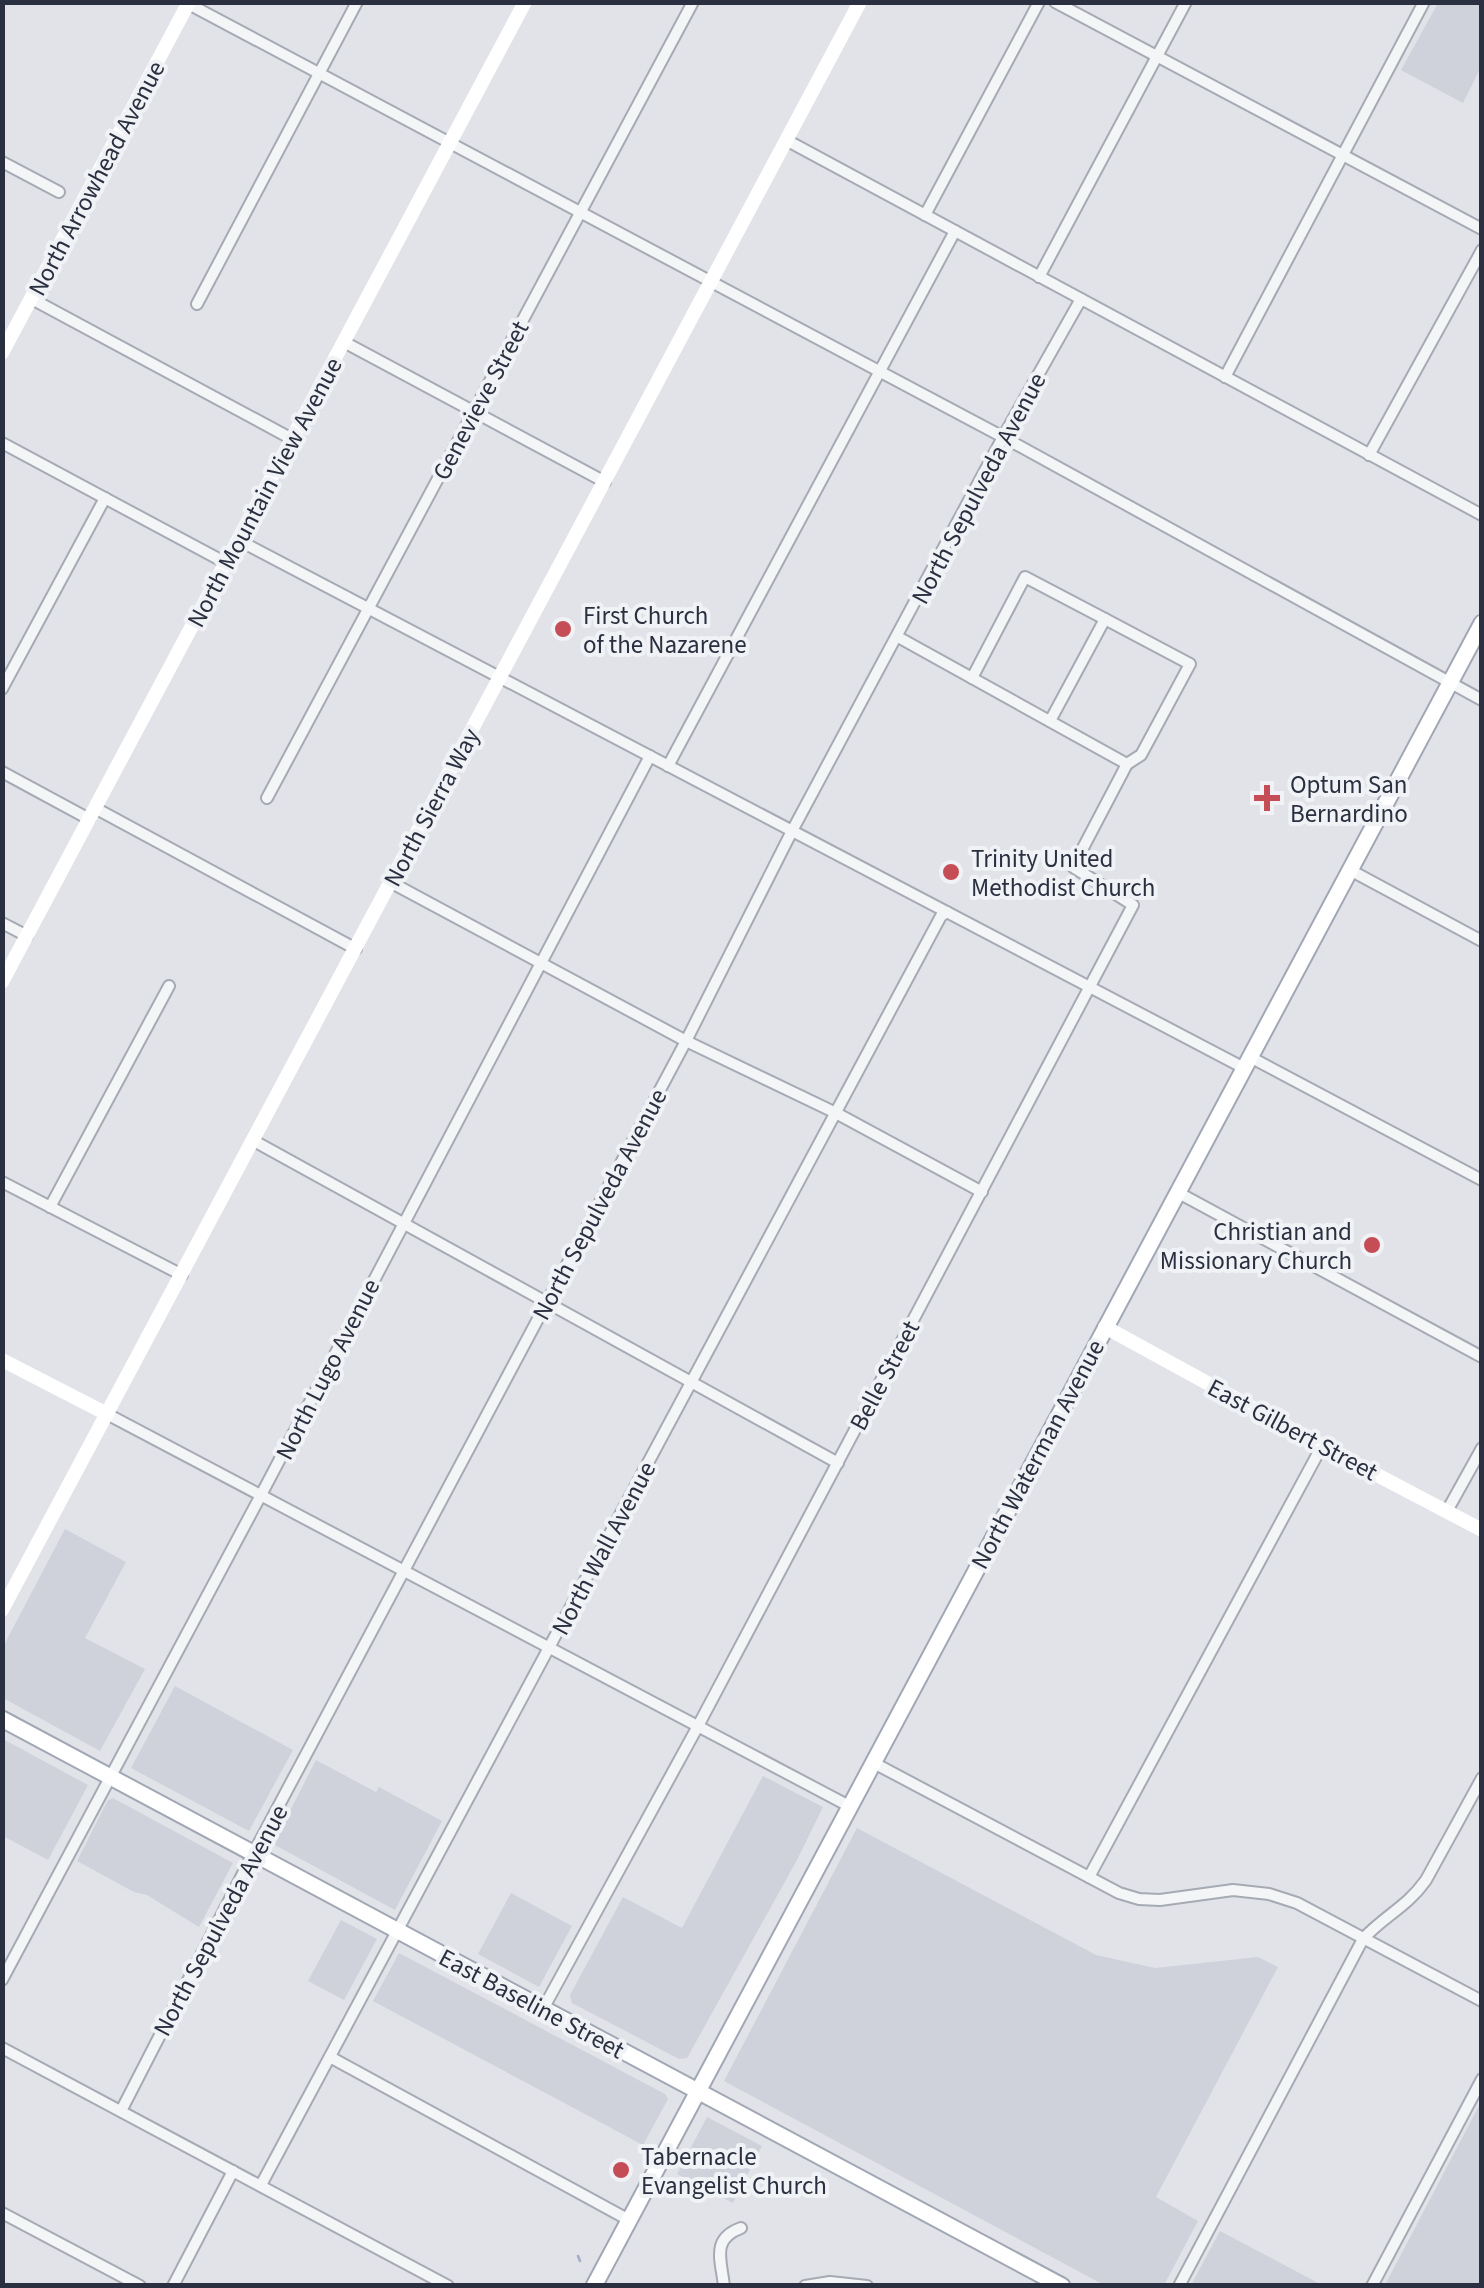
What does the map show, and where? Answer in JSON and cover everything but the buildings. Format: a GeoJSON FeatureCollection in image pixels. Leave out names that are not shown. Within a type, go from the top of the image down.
{"type":"FeatureCollection","features":[{"type":"Feature","properties":{"kind":"main road","name":"North Waterman Avenue"},"geometry":{"type":"LineString","coordinates":[[594,2286],[1482,623]]}},
{"type":"Feature","properties":{"kind":"main road","name":"East Baseline Street"},"geometry":{"type":"LineString","coordinates":[[2,1720],[1062,2286]]}},
{"type":"Feature","properties":{"kind":"street"},"geometry":{"type":"LineString","coordinates":[[197,304],[357,2]]}},
{"type":"Feature","properties":{"kind":"street","name":"North Mountain View Avenue"},"geometry":{"type":"LineString","coordinates":[[2,982],[524,2]]}},
{"type":"Feature","properties":{"kind":"street","name":"Genevieve Street"},"geometry":{"type":"LineString","coordinates":[[267,798],[693,2]]}},
{"type":"Feature","properties":{"kind":"street","name":"North Sierra Way"},"geometry":{"type":"LineString","coordinates":[[2,1610],[860,2]]}},
{"type":"Feature","properties":{"kind":"street"},"geometry":{"type":"LineString","coordinates":[[925,215],[1039,2]]}},
{"type":"Feature","properties":{"kind":"street"},"geometry":{"type":"LineString","coordinates":[[1055,2],[1482,228]]}},
{"type":"Feature","properties":{"kind":"street"},"geometry":{"type":"LineString","coordinates":[[1039,276],[1186,2]]}},
{"type":"Feature","properties":{"kind":"street"},"geometry":{"type":"LineString","coordinates":[[1226,377],[1424,2]]}},
{"type":"Feature","properties":{"kind":"street"},"geometry":{"type":"LineString","coordinates":[[188,3],[1004,437],[1482,700]]}},
{"type":"Feature","properties":{"kind":"street","name":"North Arrowhead Avenue"},"geometry":{"type":"LineString","coordinates":[[2,353],[188,3]]}},
{"type":"Feature","properties":{"kind":"street"},"geometry":{"type":"LineString","coordinates":[[788,141],[1482,515]]}},
{"type":"Feature","properties":{"kind":"street"},"geometry":{"type":"LineString","coordinates":[[2,162],[59,192]]}},
{"type":"Feature","properties":{"kind":"street"},"geometry":{"type":"LineString","coordinates":[[668,766],[954,231]]}},
{"type":"Feature","properties":{"kind":"street"},"geometry":{"type":"LineString","coordinates":[[1369,455],[1482,250]]}},
{"type":"Feature","properties":{"kind":"street"},"geometry":{"type":"LineString","coordinates":[[32,299],[292,440]]}},
{"type":"Feature","properties":{"kind":"street","name":"North Sepulveda Avenue"},"geometry":{"type":"LineString","coordinates":[[121,2111],[253,1854],[686,1040],[792,831],[1080,299]]}},
{"type":"Feature","properties":{"kind":"street"},"geometry":{"type":"LineString","coordinates":[[344,342],[605,482]]}},
{"type":"Feature","properties":{"kind":"street"},"geometry":{"type":"LineString","coordinates":[[2,443],[226,563]]}},
{"type":"Feature","properties":{"kind":"street"},"geometry":{"type":"LineString","coordinates":[[2,689],[105,498]]}},
{"type":"Feature","properties":{"kind":"street"},"geometry":{"type":"LineString","coordinates":[[238,540],[1090,987],[1482,1180]]}},
{"type":"Feature","properties":{"kind":"street"},"geometry":{"type":"LineString","coordinates":[[898,637],[1127,764],[1142,755],[1190,664],[1025,577],[972,678]]}},
{"type":"Feature","properties":{"kind":"street"},"geometry":{"type":"LineString","coordinates":[[1050,721],[1105,619]]}},
{"type":"Feature","properties":{"kind":"street","name":"North Lugo Avenue"},"geometry":{"type":"LineString","coordinates":[[2,1980],[650,756]]}},
{"type":"Feature","properties":{"kind":"street","name":"Belle Street"},"geometry":{"type":"LineString","coordinates":[[543,2010],[1133,905],[1073,867],[1127,764]]}},
{"type":"Feature","properties":{"kind":"street"},"geometry":{"type":"LineString","coordinates":[[2,772],[92,813],[356,949]]}},
{"type":"Feature","properties":{"kind":"street"},"geometry":{"type":"LineString","coordinates":[[1350,870],[1482,941]]}},
{"type":"Feature","properties":{"kind":"street"},"geometry":{"type":"LineString","coordinates":[[392,883],[982,1192]]}},
{"type":"Feature","properties":{"kind":"street","name":"North Wall Avenue"},"geometry":{"type":"LineString","coordinates":[[261,2186],[947,912]]}},
{"type":"Feature","properties":{"kind":"street"},"geometry":{"type":"LineString","coordinates":[[2,922],[27,936]]}},
{"type":"Feature","properties":{"kind":"street"},"geometry":{"type":"LineString","coordinates":[[50,1206],[168,986]]}},
{"type":"Feature","properties":{"kind":"street"},"geometry":{"type":"LineString","coordinates":[[254,1141],[838,1463]]}},
{"type":"Feature","properties":{"kind":"street"},"geometry":{"type":"LineString","coordinates":[[2,1182],[182,1275]]}},
{"type":"Feature","properties":{"kind":"street"},"geometry":{"type":"LineString","coordinates":[[1177,1192],[1482,1357]]}},
{"type":"Feature","properties":{"kind":"street","name":"East Gilbert Street"},"geometry":{"type":"LineString","coordinates":[[1105,1327],[1482,1530]]}},
{"type":"Feature","properties":{"kind":"street"},"geometry":{"type":"LineString","coordinates":[[2,1360],[849,1806]]}},
{"type":"Feature","properties":{"kind":"street"},"geometry":{"type":"LineString","coordinates":[[1089,1878],[1322,1446]]}},
{"type":"Feature","properties":{"kind":"street"},"geometry":{"type":"LineString","coordinates":[[1448,1512],[1482,1448]]}},
{"type":"Feature","properties":{"kind":"street"},"geometry":{"type":"LineString","coordinates":[[872,1762],[1119,1893],[1138,1899],[1183,1899],[1233,1890],[1269,1894],[1296,1903],[1482,2001]]}},
{"type":"Feature","properties":{"kind":"street"},"geometry":{"type":"LineString","coordinates":[[1179,2286],[1364,1939],[1415,1896],[1482,1778]]}},
{"type":"Feature","properties":{"kind":"street"},"geometry":{"type":"LineString","coordinates":[[2,2048],[448,2286]]}},
{"type":"Feature","properties":{"kind":"street"},"geometry":{"type":"LineString","coordinates":[[330,2057],[628,2220]]}},
{"type":"Feature","properties":{"kind":"street"},"geometry":{"type":"LineString","coordinates":[[1372,2286],[1482,2079]]}},
{"type":"Feature","properties":{"kind":"street"},"geometry":{"type":"LineString","coordinates":[[173,2286],[233,2171]]}},
{"type":"Feature","properties":{"kind":"street"},"geometry":{"type":"LineString","coordinates":[[2,2212],[140,2286]]}},
{"type":"Feature","properties":{"kind":"street"},"geometry":{"type":"LineString","coordinates":[[724,2286],[720,2247],[724,2237],[736,2230]]}},
{"type":"Feature","properties":{"kind":"street"},"geometry":{"type":"LineString","coordinates":[[806,2286],[830,2282],[866,2286]]}},
{"type":"Feature","properties":{"kind":"shaded area"},"geometry":{"type":"Polygon","coordinates":[[[1438,3],[1481,3],[1481,67],[1463,103],[1401,70],[1438,3]]]}},
{"type":"Feature","properties":{"kind":"shaded area"},"geometry":{"type":"Polygon","coordinates":[[[65,1529],[126,1562],[85,1638],[145,1669],[100,1751],[3,1698],[3,1647],[65,1529]]]}},
{"type":"Feature","properties":{"kind":"shaded area"},"geometry":{"type":"Polygon","coordinates":[[[175,1686],[293,1750],[249,1831],[131,1768],[175,1686]]]}},
{"type":"Feature","properties":{"kind":"shaded area"},"geometry":{"type":"Polygon","coordinates":[[[3,1739],[88,1785],[48,1860],[3,1836],[3,1739]]]}},
{"type":"Feature","properties":{"kind":"shaded area"},"geometry":{"type":"Polygon","coordinates":[[[316,1760],[376,1792],[379,1787],[442,1821],[395,1910],[273,1844],[316,1760]]]}},
{"type":"Feature","properties":{"kind":"shaded area"},"geometry":{"type":"Polygon","coordinates":[[[763,1776],[823,1807],[687,2058],[679,2059],[572,2003],[570,1995],[623,1897],[682,1928],[763,1776]]]}},
{"type":"Feature","properties":{"kind":"shaded area"},"geometry":{"type":"Polygon","coordinates":[[[113,1798],[233,1863],[199,1927],[147,1895],[77,1861],[108,1800],[113,1798]]]}},
{"type":"Feature","properties":{"kind":"shaded area"},"geometry":{"type":"Polygon","coordinates":[[[857,1828],[1096,1955],[1155,1968],[1258,1957],[1278,1967],[1156,2197],[1198,2221],[1164,2285],[1104,2285],[724,2081],[857,1828]]]}},
{"type":"Feature","properties":{"kind":"shaded area"},"geometry":{"type":"Polygon","coordinates":[[[511,1893],[572,1926],[539,1987],[478,1954],[511,1893]]]}},
{"type":"Feature","properties":{"kind":"shaded area"},"geometry":{"type":"Polygon","coordinates":[[[341,1920],[377,1939],[344,2000],[308,1981],[341,1920]]]}},
{"type":"Feature","properties":{"kind":"shaded area"},"geometry":{"type":"Polygon","coordinates":[[[399,1953],[665,2094],[668,2099],[643,2145],[373,2001],[399,1953]]]}},
{"type":"Feature","properties":{"kind":"shaded area"},"geometry":{"type":"Polygon","coordinates":[[[1481,2102],[1481,2285],[1385,2285],[1481,2102]]]}},
{"type":"Feature","properties":{"kind":"shaded area"},"geometry":{"type":"Polygon","coordinates":[[[707,2117],[762,2146],[733,2203],[677,2174],[707,2117]]]}},
{"type":"Feature","properties":{"kind":"shaded area"},"geometry":{"type":"Polygon","coordinates":[[[1220,2231],[1322,2285],[1191,2285],[1220,2231]]]}},
{"type":"Feature","properties":{"kind":"waterway"},"geometry":{"type":"LineString","coordinates":[[578,2256],[580,2261]]}},
{"type":"Feature","properties":{"kind":"place","name":"First Church of the Nazarene"},"geometry":{"type":"Point","coordinates":[563,629]}},
{"type":"Feature","properties":{"kind":"place","name":"Optum San Bernardino"},"geometry":{"type":"Point","coordinates":[1267,798]}},
{"type":"Feature","properties":{"kind":"place","name":"Trinity United Methodist Church"},"geometry":{"type":"Point","coordinates":[951,872]}},
{"type":"Feature","properties":{"kind":"place","name":"Christian and Missionary Church"},"geometry":{"type":"Point","coordinates":[1372,1245]}},
{"type":"Feature","properties":{"kind":"place","name":"Tabernacle Evangelist Church"},"geometry":{"type":"Point","coordinates":[621,2170]}}]}
